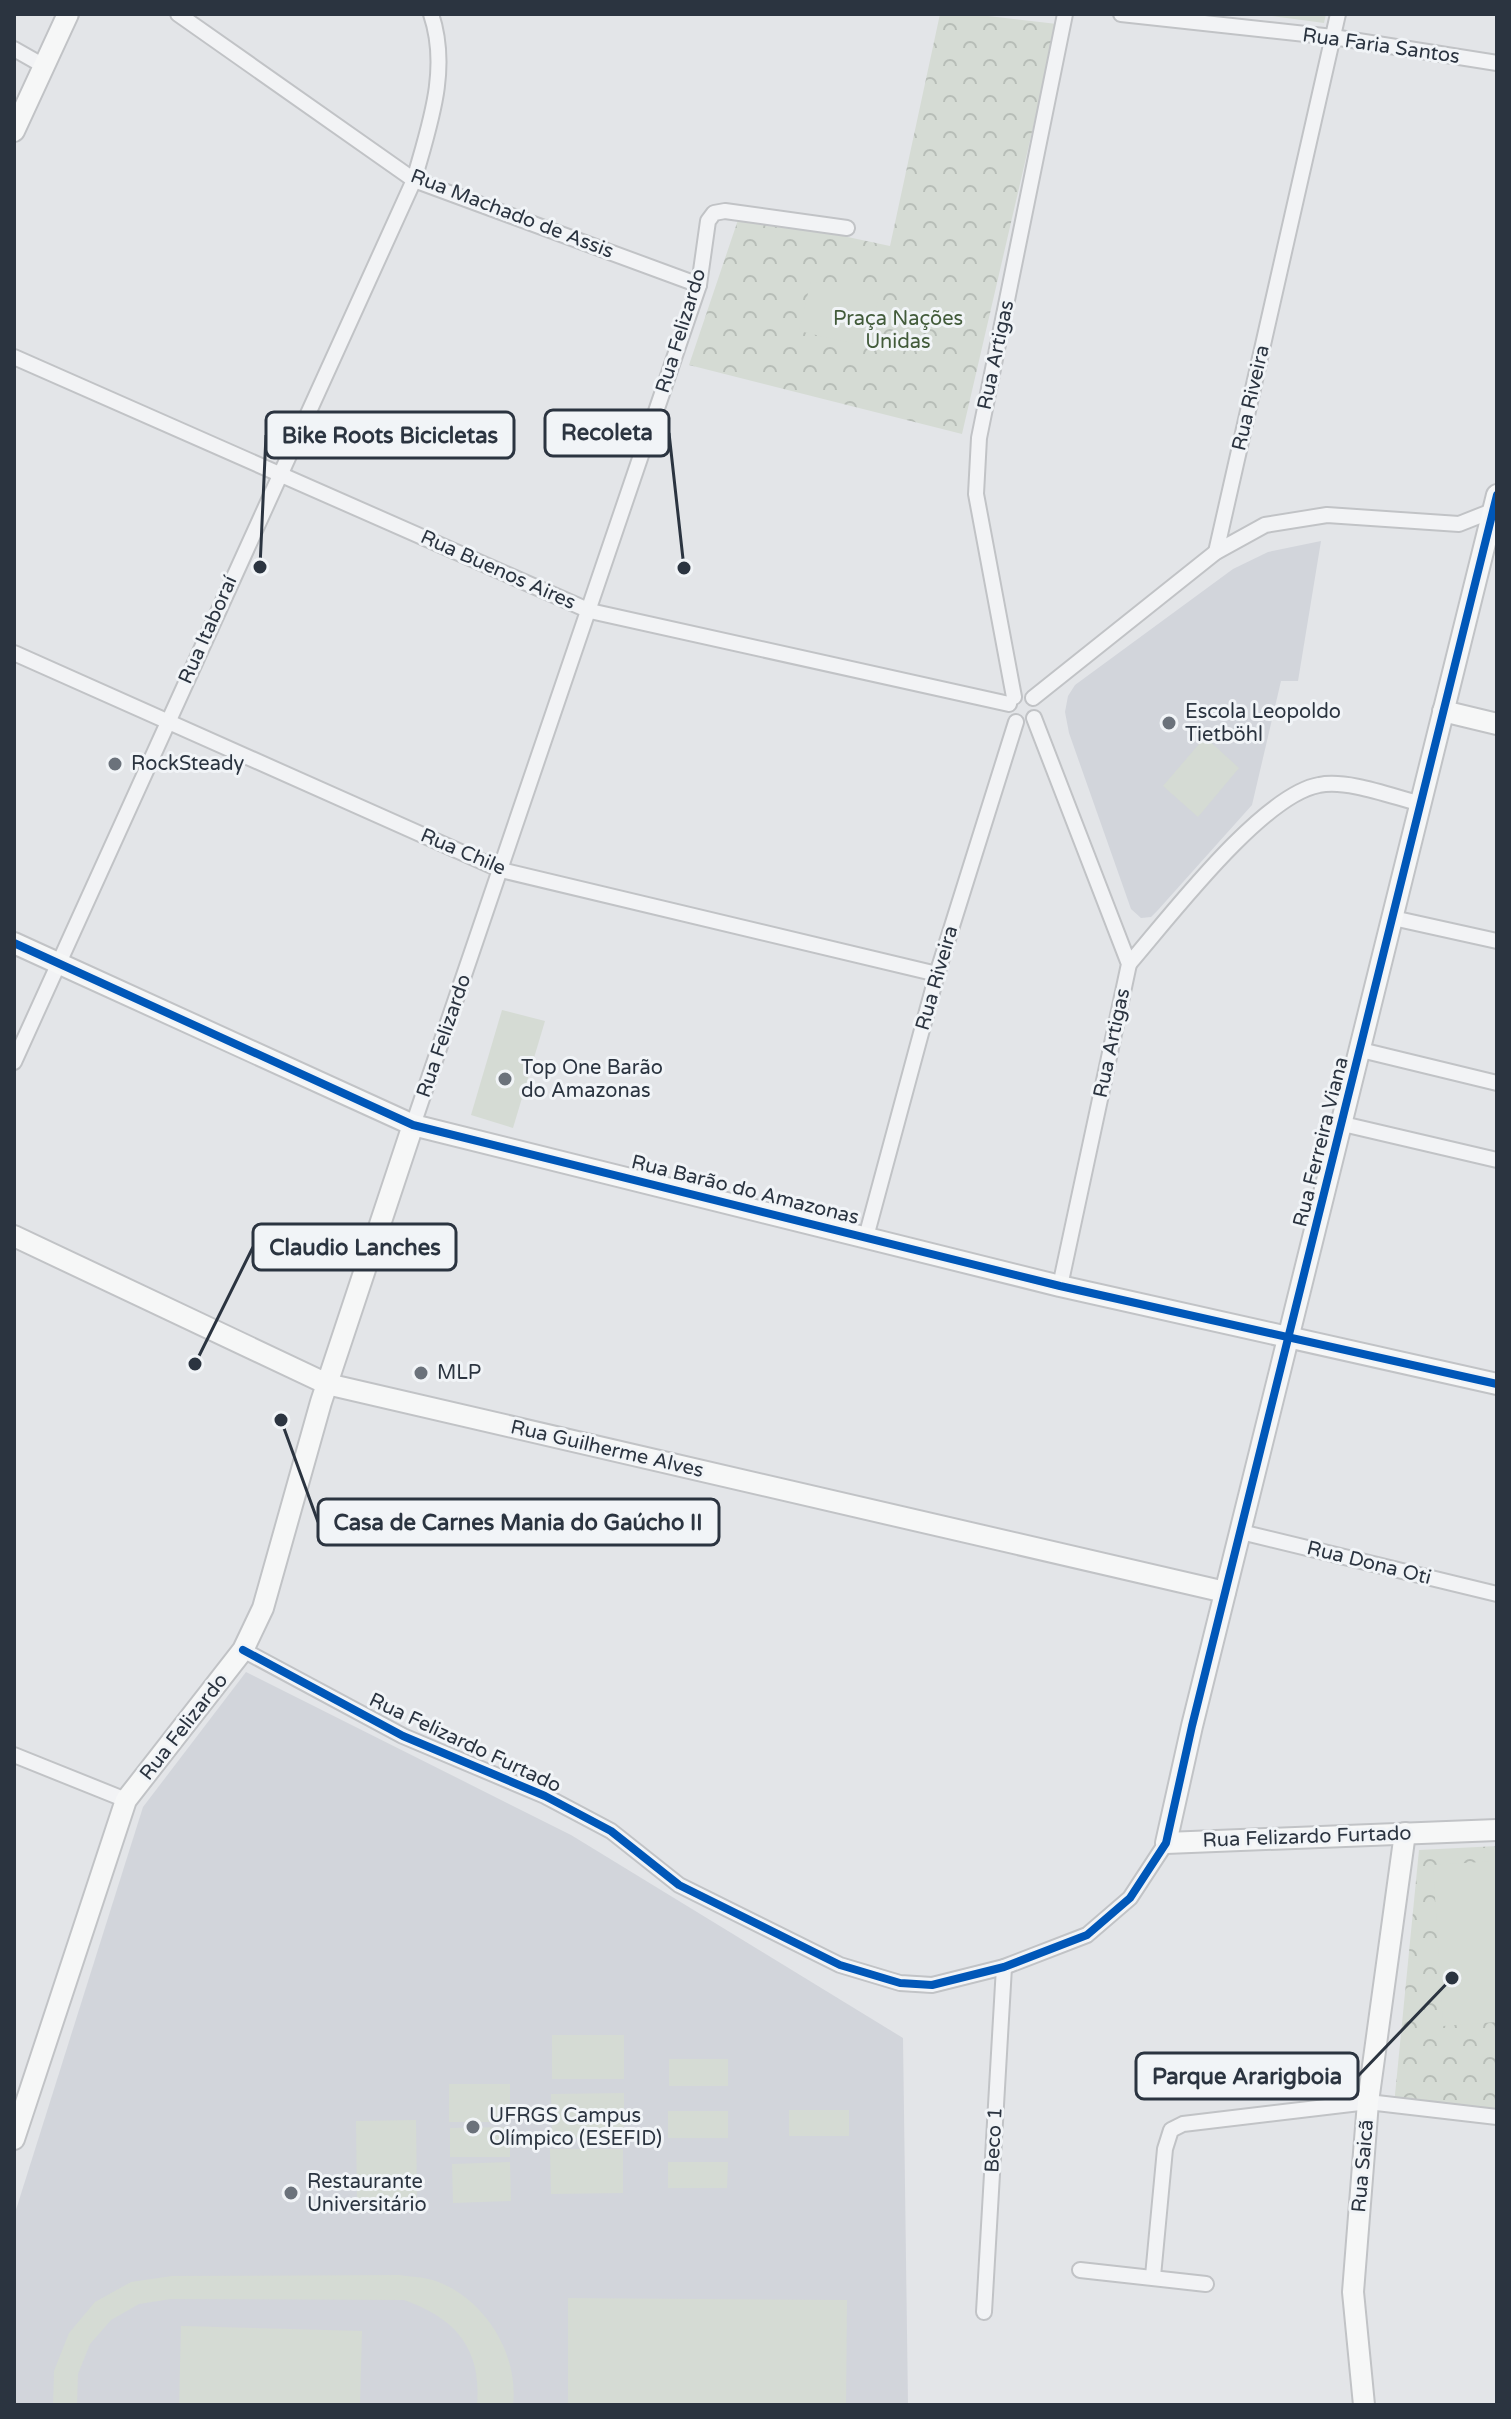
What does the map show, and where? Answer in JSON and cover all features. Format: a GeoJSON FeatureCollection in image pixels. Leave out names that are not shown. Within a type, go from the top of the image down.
{"type":"FeatureCollection","features":[{"type":"Feature","properties":{"kind":"street"},"geometry":{"type":"LineString","coordinates":[[14,131],[68,14]]}},
{"type":"Feature","properties":{"kind":"street","name":"Rua Machado de Assis"},"geometry":{"type":"LineString","coordinates":[[178,14],[414,180],[699,285]]}},
{"type":"Feature","properties":{"kind":"street","name":"Rua Itaboraí"},"geometry":{"type":"LineString","coordinates":[[14,1062],[414,180],[439,92],[436,28],[431,14]]}},
{"type":"Feature","properties":{"kind":"street","name":"Rua Artigas"},"geometry":{"type":"LineString","coordinates":[[1012,700],[976,494],[979,438],[1065,14]]}},
{"type":"Feature","properties":{"kind":"street","name":"Rua Faria Santos"},"geometry":{"type":"LineString","coordinates":[[1121,14],[1333,37],[1497,63]]}},
{"type":"Feature","properties":{"kind":"street","name":"Rua Riveira"},"geometry":{"type":"LineString","coordinates":[[1216,552],[1338,14]]}},
{"type":"Feature","properties":{"kind":"street"},"geometry":{"type":"LineString","coordinates":[[14,49],[44,66]]}},
{"type":"Feature","properties":{"kind":"street","name":"Rua Felizardo"},"geometry":{"type":"LineString","coordinates":[[14,2139],[126,1800],[243,1650],[263,1608],[327,1384],[699,285],[708,221],[714,213],[725,211],[847,228]]}},
{"type":"Feature","properties":{"kind":"street","name":"Rua Buenos Aires"},"geometry":{"type":"LineString","coordinates":[[14,357],[590,611],[1012,700]]}},
{"type":"Feature","properties":{"kind":"street"},"geometry":{"type":"LineString","coordinates":[[1033,698],[1216,552],[1265,525],[1327,515],[1459,524],[1496,504]]}},
{"type":"Feature","properties":{"kind":"street","name":"Rua Ferreira Viana"},"geometry":{"type":"LineString","coordinates":[[1166,1843],[1288,1336],[1496,504]]}},
{"type":"Feature","properties":{"kind":"street","name":"Rua Chile"},"geometry":{"type":"LineString","coordinates":[[14,653],[501,870],[937,974]]}},
{"type":"Feature","properties":{"kind":"street"},"geometry":{"type":"LineString","coordinates":[[1027,695],[1033,698],[1037,708],[1034,718],[1022,724],[1016,722],[1009,714],[1012,700],[1027,695]]}},
{"type":"Feature","properties":{"kind":"street"},"geometry":{"type":"LineString","coordinates":[[1443,711],[1497,724]]}},
{"type":"Feature","properties":{"kind":"street","name":"Rua Artigas"},"geometry":{"type":"LineString","coordinates":[[1034,718],[1129,964],[1060,1286]]}},
{"type":"Feature","properties":{"kind":"street","name":"Rua Riveira"},"geometry":{"type":"LineString","coordinates":[[866,1237],[937,974],[1016,722]]}},
{"type":"Feature","properties":{"kind":"street"},"geometry":{"type":"LineString","coordinates":[[1129,964],[1229,849],[1257,822],[1290,798],[1319,785],[1347,785],[1422,804]]}},
{"type":"Feature","properties":{"kind":"street"},"geometry":{"type":"LineString","coordinates":[[1393,918],[1497,941]]}},
{"type":"Feature","properties":{"kind":"street","name":"Rua Barão do Amazonas"},"geometry":{"type":"LineString","coordinates":[[14,943],[413,1125],[1060,1286],[1497,1384]]}},
{"type":"Feature","properties":{"kind":"street"},"geometry":{"type":"LineString","coordinates":[[1361,1050],[1497,1083]]}},
{"type":"Feature","properties":{"kind":"street"},"geometry":{"type":"LineString","coordinates":[[1343,1124],[1497,1160]]}},
{"type":"Feature","properties":{"kind":"street","name":"Rua Guilherme Alves"},"geometry":{"type":"LineString","coordinates":[[14,1236],[327,1384],[1225,1592]]}},
{"type":"Feature","properties":{"kind":"street","name":"Rua Dona Oti"},"geometry":{"type":"LineString","coordinates":[[1241,1532],[1497,1594]]}},
{"type":"Feature","properties":{"kind":"street","name":"Rua Felizardo Furtado"},"geometry":{"type":"LineString","coordinates":[[243,1650],[403,1736],[545,1796],[611,1831],[679,1885],[840,1965],[900,1983],[932,1985],[1004,1967],[1087,1935],[1130,1898],[1166,1843],[1497,1830]]}},
{"type":"Feature","properties":{"kind":"street"},"geometry":{"type":"LineString","coordinates":[[14,1755],[126,1800]]}},
{"type":"Feature","properties":{"kind":"street","name":"Rua Saicã"},"geometry":{"type":"LineString","coordinates":[[1364,2405],[1353,2292],[1368,2102],[1405,1833]]}},
{"type":"Feature","properties":{"kind":"street","name":"Beco 1"},"geometry":{"type":"LineString","coordinates":[[984,2312],[1004,1967]]}},
{"type":"Feature","properties":{"kind":"street"},"geometry":{"type":"LineString","coordinates":[[1153,2276],[1165,2149],[1171,2130],[1183,2124],[1368,2102],[1497,2117]]}},
{"type":"Feature","properties":{"kind":"street"},"geometry":{"type":"LineString","coordinates":[[1080,2270],[1206,2284]]}},
{"type":"Feature","properties":{"kind":"shaded area","name":"Escola Leopoldo Tietböhl"},"geometry":{"type":"Polygon","coordinates":[[[1321,541],[1298,681],[1281,681],[1252,805],[1158,910],[1151,917],[1141,918],[1131,909],[1069,733],[1065,712],[1068,696],[1075,685],[1233,569],[1268,552],[1321,541]]]}},
{"type":"Feature","properties":{"kind":"shaded area","name":"UFRGS Campus Olímpico (ESEFID)"},"geometry":{"type":"Polygon","coordinates":[[[246,1672],[571,1835],[903,2038],[908,2405],[14,2405],[14,2216],[143,1807],[246,1672]]]}},
{"type":"Feature","properties":{"kind":"green space","name":"Praça Nações Unidas"},"geometry":{"type":"Polygon","coordinates":[[[940,14],[971,14],[1057,24],[962,434],[689,365],[740,214],[890,246],[940,14]]]}},
{"type":"Feature","properties":{"kind":"green space"},"geometry":{"type":"Polygon","coordinates":[[[1256,14],[1326,14],[1324,23],[1256,14]]]}},
{"type":"Feature","properties":{"kind":"green space"},"geometry":{"type":"Polygon","coordinates":[[[811,281],[879,297],[868,347],[799,331],[811,281]]]}},
{"type":"Feature","properties":{"kind":"green space"},"geometry":{"type":"Polygon","coordinates":[[[1205,737],[1239,768],[1198,817],[1163,786],[1205,737]]]}},
{"type":"Feature","properties":{"kind":"green space","name":"Top One Barão do Amazonas"},"geometry":{"type":"Polygon","coordinates":[[[502,1010],[545,1021],[513,1128],[471,1115],[502,1010]]]}},
{"type":"Feature","properties":{"kind":"green space"},"geometry":{"type":"Polygon","coordinates":[[[1497,1846],[1497,2115],[1394,2105],[1419,1850],[1497,1846]]]}},
{"type":"Feature","properties":{"kind":"green space"},"geometry":{"type":"Polygon","coordinates":[[[1497,1861],[1497,2022],[1443,2026],[1433,1865],[1497,1861]]]}},
{"type":"Feature","properties":{"kind":"green space"},"geometry":{"type":"Polygon","coordinates":[[[552,2035],[624,2035],[624,2079],[552,2079],[552,2035]]]}},
{"type":"Feature","properties":{"kind":"green space"},"geometry":{"type":"Polygon","coordinates":[[[669,2059],[728,2059],[728,2086],[669,2086],[669,2059]]]}},
{"type":"Feature","properties":{"kind":"green space"},"geometry":{"type":"Polygon","coordinates":[[[449,2084],[510,2084],[510,2122],[449,2122],[449,2084]]]}},
{"type":"Feature","properties":{"kind":"green space"},"geometry":{"type":"Polygon","coordinates":[[[624,2093],[624,2138],[552,2138],[551,2094],[624,2093]]]}},
{"type":"Feature","properties":{"kind":"green space"},"geometry":{"type":"Polygon","coordinates":[[[789,2110],[849,2110],[849,2136],[789,2136],[789,2110]]]}},
{"type":"Feature","properties":{"kind":"green space"},"geometry":{"type":"Polygon","coordinates":[[[668,2111],[728,2111],[728,2138],[668,2138],[668,2111]]]}},
{"type":"Feature","properties":{"kind":"green space"},"geometry":{"type":"Polygon","coordinates":[[[416,2120],[417,2202],[357,2203],[356,2121],[416,2120]]]}},
{"type":"Feature","properties":{"kind":"green space"},"geometry":{"type":"Polygon","coordinates":[[[510,2127],[510,2157],[450,2157],[450,2128],[510,2127]]]}},
{"type":"Feature","properties":{"kind":"green space"},"geometry":{"type":"Polygon","coordinates":[[[550,2149],[623,2149],[623,2193],[551,2194],[550,2149]]]}},
{"type":"Feature","properties":{"kind":"green space"},"geometry":{"type":"Polygon","coordinates":[[[510,2162],[511,2201],[453,2203],[452,2164],[510,2162]]]}},
{"type":"Feature","properties":{"kind":"green space"},"geometry":{"type":"Polygon","coordinates":[[[668,2162],[728,2162],[727,2188],[668,2188],[668,2162]]]}},
{"type":"Feature","properties":{"kind":"green space"},"geometry":{"type":"Polygon","coordinates":[[[400,2275],[436,2281],[454,2289],[483,2315],[504,2348],[513,2386],[513,2405],[477,2405],[475,2367],[462,2338],[438,2316],[404,2300],[171,2299],[139,2304],[111,2320],[90,2344],[78,2374],[77,2405],[53,2405],[54,2371],[69,2333],[95,2302],[131,2282],[172,2276],[400,2275]]]}},
{"type":"Feature","properties":{"kind":"green space"},"geometry":{"type":"Polygon","coordinates":[[[568,2298],[847,2300],[846,2405],[568,2405],[568,2298]]]}},
{"type":"Feature","properties":{"kind":"green space"},"geometry":{"type":"Polygon","coordinates":[[[181,2326],[362,2331],[360,2405],[179,2405],[181,2326]]]}},
{"type":"Feature","properties":{"kind":"cycle path"},"geometry":{"type":"LineString","coordinates":[[243,1650],[403,1736],[545,1796],[611,1831],[679,1885],[840,1965],[900,1983],[932,1985],[1004,1967],[1087,1935],[1130,1898],[1166,1843],[1192,1726],[1497,495]]}},
{"type":"Feature","properties":{"kind":"cycle path"},"geometry":{"type":"LineString","coordinates":[[14,943],[413,1125],[1060,1286],[1497,1384]]}},
{"type":"Feature","properties":{"kind":"place","name":"Bike Roots Bicicletas"},"geometry":{"type":"Point","coordinates":[260,567]}},
{"type":"Feature","properties":{"kind":"place","name":"Recoleta"},"geometry":{"type":"Point","coordinates":[684,568]}},
{"type":"Feature","properties":{"kind":"place","name":"Escola Leopoldo Tietböhl"},"geometry":{"type":"Point","coordinates":[1169,723]}},
{"type":"Feature","properties":{"kind":"place","name":"RockSteady"},"geometry":{"type":"Point","coordinates":[115,764]}},
{"type":"Feature","properties":{"kind":"place","name":"Top One Barão do Amazonas"},"geometry":{"type":"Point","coordinates":[505,1079]}},
{"type":"Feature","properties":{"kind":"place","name":"Claudio Lanches"},"geometry":{"type":"Point","coordinates":[195,1364]}},
{"type":"Feature","properties":{"kind":"place","name":"MLP"},"geometry":{"type":"Point","coordinates":[421,1373]}},
{"type":"Feature","properties":{"kind":"place","name":"Casa de Carnes Mania do Gaúcho II"},"geometry":{"type":"Point","coordinates":[281,1420]}},
{"type":"Feature","properties":{"kind":"place","name":"Parque Ararigboia"},"geometry":{"type":"Point","coordinates":[1452,1978]}},
{"type":"Feature","properties":{"kind":"place","name":"UFRGS Campus Olímpico (ESEFID)"},"geometry":{"type":"Point","coordinates":[473,2127]}},
{"type":"Feature","properties":{"kind":"place","name":"Restaurante Universitário"},"geometry":{"type":"Point","coordinates":[291,2193]}}]}
